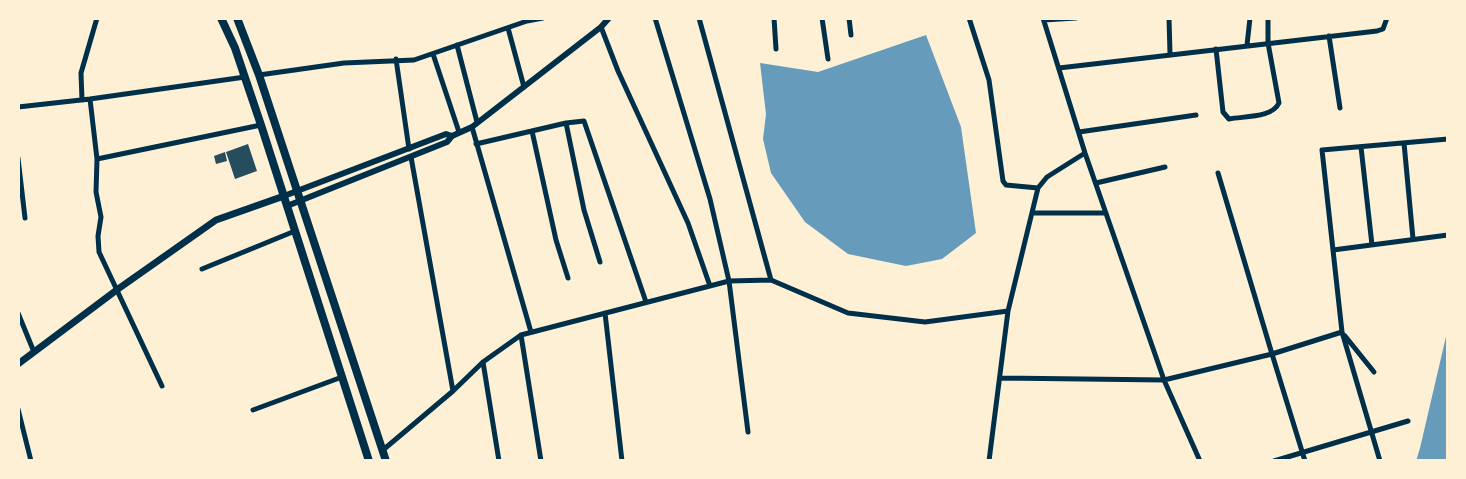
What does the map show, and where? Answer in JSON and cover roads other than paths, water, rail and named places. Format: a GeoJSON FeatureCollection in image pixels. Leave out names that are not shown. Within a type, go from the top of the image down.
{"type":"FeatureCollection","features":[{"type":"Feature","properties":{"kind":"main road"},"geometry":{"type":"LineString","coordinates":[[221,18],[245,77],[369,461]]}},
{"type":"Feature","properties":{"kind":"main road"},"geometry":{"type":"LineString","coordinates":[[237,18],[259,75],[386,461]]}},
{"type":"Feature","properties":{"kind":"main road"},"geometry":{"type":"LineString","coordinates":[[18,364],[118,289],[216,220],[284,196]]}},
{"type":"Feature","properties":{"kind":"street"},"geometry":{"type":"LineString","coordinates":[[82,100],[81,73],[97,18]]}},
{"type":"Feature","properties":{"kind":"street"},"geometry":{"type":"LineString","coordinates":[[520,18],[527,20]]}},
{"type":"Feature","properties":{"kind":"street"},"geometry":{"type":"LineString","coordinates":[[259,75],[344,63],[414,60],[527,20],[543,18]]}},
{"type":"Feature","properties":{"kind":"street"},"geometry":{"type":"LineString","coordinates":[[287,206],[447,142],[452,135],[475,124],[524,87],[601,27],[609,18]]}},
{"type":"Feature","properties":{"kind":"street"},"geometry":{"type":"LineString","coordinates":[[654,18],[710,199],[729,281],[748,432]]}},
{"type":"Feature","properties":{"kind":"street"},"geometry":{"type":"LineString","coordinates":[[699,18],[771,280]]}},
{"type":"Feature","properties":{"kind":"street"},"geometry":{"type":"LineString","coordinates":[[774,18],[776,49]]}},
{"type":"Feature","properties":{"kind":"street"},"geometry":{"type":"LineString","coordinates":[[822,18],[828,59]]}},
{"type":"Feature","properties":{"kind":"street"},"geometry":{"type":"LineString","coordinates":[[849,18],[851,35]]}},
{"type":"Feature","properties":{"kind":"street"},"geometry":{"type":"LineString","coordinates":[[969,18],[989,80],[1003,181],[1006,185],[1038,188]]}},
{"type":"Feature","properties":{"kind":"street"},"geometry":{"type":"LineString","coordinates":[[1076,18],[1043,19],[1085,153],[1164,380],[1200,461]]}},
{"type":"Feature","properties":{"kind":"street"},"geometry":{"type":"LineString","coordinates":[[1168,18],[1170,54]]}},
{"type":"Feature","properties":{"kind":"street"},"geometry":{"type":"LineString","coordinates":[[1247,45],[1250,18]]}},
{"type":"Feature","properties":{"kind":"street"},"geometry":{"type":"LineString","coordinates":[[1216,49],[1223,112],[1229,119],[1269,113],[1276,109],[1280,103],[1268,43],[1268,18]]}},
{"type":"Feature","properties":{"kind":"street"},"geometry":{"type":"LineString","coordinates":[[1059,68],[1377,31],[1383,29],[1387,18]]}},
{"type":"Feature","properties":{"kind":"street"},"geometry":{"type":"LineString","coordinates":[[601,27],[618,71],[688,223],[710,286]]}},
{"type":"Feature","properties":{"kind":"street"},"geometry":{"type":"LineString","coordinates":[[508,28],[524,87]]}},
{"type":"Feature","properties":{"kind":"street"},"geometry":{"type":"LineString","coordinates":[[1329,36],[1340,108]]}},
{"type":"Feature","properties":{"kind":"street"},"geometry":{"type":"LineString","coordinates":[[457,45],[475,124],[476,144],[531,332]]}},
{"type":"Feature","properties":{"kind":"street"},"geometry":{"type":"LineString","coordinates":[[433,54],[459,132]]}},
{"type":"Feature","properties":{"kind":"street"},"geometry":{"type":"LineString","coordinates":[[396,60],[409,149]]}},
{"type":"Feature","properties":{"kind":"street"},"geometry":{"type":"LineString","coordinates":[[18,107],[245,77]]}},
{"type":"Feature","properties":{"kind":"street"},"geometry":{"type":"LineString","coordinates":[[90,99],[97,159],[95,183],[101,217],[97,243],[99,252],[162,386]]}},
{"type":"Feature","properties":{"kind":"street"},"geometry":{"type":"LineString","coordinates":[[1079,132],[1196,114]]}},
{"type":"Feature","properties":{"kind":"street"},"geometry":{"type":"LineString","coordinates":[[476,144],[582,120],[586,124],[645,302]]}},
{"type":"Feature","properties":{"kind":"street"},"geometry":{"type":"LineString","coordinates":[[566,123],[584,210],[600,262]]}},
{"type":"Feature","properties":{"kind":"street"},"geometry":{"type":"LineString","coordinates":[[97,159],[261,125]]}},
{"type":"Feature","properties":{"kind":"street"},"geometry":{"type":"LineString","coordinates":[[532,132],[556,240],[568,278]]}},
{"type":"Feature","properties":{"kind":"street"},"geometry":{"type":"LineString","coordinates":[[284,196],[446,134],[452,135]]}},
{"type":"Feature","properties":{"kind":"street"},"geometry":{"type":"LineString","coordinates":[[1380,461],[1342,332],[1322,150],[1448,139]]}},
{"type":"Feature","properties":{"kind":"street"},"geometry":{"type":"LineString","coordinates":[[1404,143],[1413,240]]}},
{"type":"Feature","properties":{"kind":"street"},"geometry":{"type":"LineString","coordinates":[[1361,147],[1372,245]]}},
{"type":"Feature","properties":{"kind":"street"},"geometry":{"type":"LineString","coordinates":[[989,461],[1008,311],[1038,188],[1047,177],[1085,153]]}},
{"type":"Feature","properties":{"kind":"street"},"geometry":{"type":"LineString","coordinates":[[411,157],[453,391]]}},
{"type":"Feature","properties":{"kind":"street"},"geometry":{"type":"LineString","coordinates":[[18,158],[26,218]]}},
{"type":"Feature","properties":{"kind":"street"},"geometry":{"type":"LineString","coordinates":[[1096,183],[1165,167]]}},
{"type":"Feature","properties":{"kind":"street"},"geometry":{"type":"LineString","coordinates":[[1218,173],[1305,461]]}},
{"type":"Feature","properties":{"kind":"street"},"geometry":{"type":"LineString","coordinates":[[1032,213],[1106,213]]}},
{"type":"Feature","properties":{"kind":"street"},"geometry":{"type":"LineString","coordinates":[[202,269],[296,231]]}},
{"type":"Feature","properties":{"kind":"street"},"geometry":{"type":"LineString","coordinates":[[1333,250],[1448,235]]}},
{"type":"Feature","properties":{"kind":"street"},"geometry":{"type":"LineString","coordinates":[[383,450],[453,391],[483,362],[521,335],[729,281],[771,280],[848,314],[925,322],[1008,311]]}},
{"type":"Feature","properties":{"kind":"street"},"geometry":{"type":"LineString","coordinates":[[18,313],[34,352]]}},
{"type":"Feature","properties":{"kind":"street"},"geometry":{"type":"LineString","coordinates":[[605,313],[622,461]]}},
{"type":"Feature","properties":{"kind":"street"},"geometry":{"type":"LineString","coordinates":[[1001,378],[1164,380],[1272,354],[1342,332]]}},
{"type":"Feature","properties":{"kind":"street"},"geometry":{"type":"LineString","coordinates":[[1342,332],[1374,372]]}},
{"type":"Feature","properties":{"kind":"street"},"geometry":{"type":"LineString","coordinates":[[521,335],[541,461]]}},
{"type":"Feature","properties":{"kind":"street"},"geometry":{"type":"LineString","coordinates":[[483,362],[499,461]]}},
{"type":"Feature","properties":{"kind":"street"},"geometry":{"type":"LineString","coordinates":[[253,410],[342,377]]}},
{"type":"Feature","properties":{"kind":"street"},"geometry":{"type":"LineString","coordinates":[[18,409],[31,461]]}},
{"type":"Feature","properties":{"kind":"street"},"geometry":{"type":"LineString","coordinates":[[1274,461],[1408,421]]}},
{"type":"Feature","properties":{"kind":"water"},"geometry":{"type":"Polygon","coordinates":[[[926,35],[961,127],[976,233],[942,259],[906,266],[848,254],[805,222],[771,173],[763,139],[766,114],[760,63],[818,72],[926,35]]]}},
{"type":"Feature","properties":{"kind":"water"},"geometry":{"type":"Polygon","coordinates":[[[1448,328],[1448,461],[1416,461],[1420,448],[1448,328]]]}}]}
